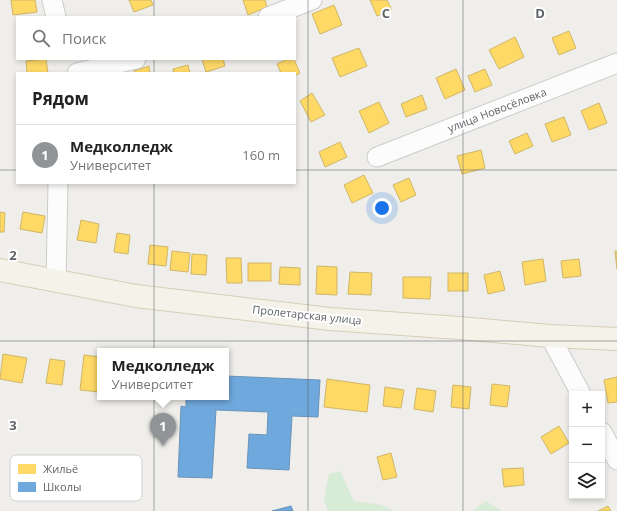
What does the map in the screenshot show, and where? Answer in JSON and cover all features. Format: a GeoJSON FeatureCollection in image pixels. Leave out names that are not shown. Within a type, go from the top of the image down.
{"type":"FeatureCollection","features":[{"type":"Feature","properties":{"kind":"main road","name":"Пролетарская улица"},"geometry":{"type":"LineString","coordinates":[[0,270],[56,282],[136,296],[330,319],[550,336],[617,339]]}},
{"type":"Feature","properties":{"kind":"street"},"geometry":{"type":"LineString","coordinates":[[52,0],[56,16]]}},
{"type":"Feature","properties":{"kind":"street"},"geometry":{"type":"LineString","coordinates":[[271,16],[312,0]]}},
{"type":"Feature","properties":{"kind":"street"},"geometry":{"type":"LineString","coordinates":[[67,60],[71,72]]}},
{"type":"Feature","properties":{"kind":"street"},"geometry":{"type":"LineString","coordinates":[[81,72],[132,60]]}},
{"type":"Feature","properties":{"kind":"street","name":"улица Новосёловка"},"geometry":{"type":"LineString","coordinates":[[377,157],[617,63]]}},
{"type":"Feature","properties":{"kind":"street"},"geometry":{"type":"LineString","coordinates":[[56,282],[58,184]]}},
{"type":"Feature","properties":{"kind":"street"},"geometry":{"type":"LineString","coordinates":[[550,336],[579,391]]}},
{"type":"Feature","properties":{"kind":"street"},"geometry":{"type":"LineString","coordinates":[[605,438],[617,460]]}},
{"type":"Feature","properties":{"kind":"green space"},"geometry":{"type":"Polygon","coordinates":[[[340,471],[354,501],[382,505],[394,511],[328,511],[324,500],[329,474],[340,471]]]}},
{"type":"Feature","properties":{"kind":"green space"},"geometry":{"type":"Polygon","coordinates":[[[486,501],[502,511],[472,511],[486,501]]]}},
{"type":"Feature","properties":{"kind":"building: Жильё"},"geometry":{"type":"Polygon","coordinates":[[[11,0],[35,0],[37,12],[13,15],[11,0]]]}},
{"type":"Feature","properties":{"kind":"building: Жильё"},"geometry":{"type":"Polygon","coordinates":[[[129,0],[151,0],[153,5],[134,12],[129,0]]]}},
{"type":"Feature","properties":{"kind":"building: Жильё"},"geometry":{"type":"Polygon","coordinates":[[[243,0],[265,0],[267,7],[248,15],[243,0]]]}},
{"type":"Feature","properties":{"kind":"building: Жильё"},"geometry":{"type":"Polygon","coordinates":[[[370,0],[387,0],[392,10],[377,16],[370,0]]]}},
{"type":"Feature","properties":{"kind":"building: Жильё"},"geometry":{"type":"Polygon","coordinates":[[[334,5],[342,25],[320,34],[312,14],[334,5]]]}},
{"type":"Feature","properties":{"kind":"building: Жильё"},"geometry":{"type":"Polygon","coordinates":[[[569,31],[576,48],[559,55],[552,38],[569,31]]]}},
{"type":"Feature","properties":{"kind":"building: Жильё"},"geometry":{"type":"Polygon","coordinates":[[[515,37],[524,57],[499,69],[489,50],[515,37]]]}},
{"type":"Feature","properties":{"kind":"building: Жильё"},"geometry":{"type":"Polygon","coordinates":[[[359,48],[367,66],[340,77],[332,58],[359,48]]]}},
{"type":"Feature","properties":{"kind":"building: Жильё"},"geometry":{"type":"Polygon","coordinates":[[[46,60],[48,72],[27,72],[26,61],[46,60]]]}},
{"type":"Feature","properties":{"kind":"building: Жильё"},"geometry":{"type":"Polygon","coordinates":[[[202,60],[223,60],[225,66],[206,72],[202,60]]]}},
{"type":"Feature","properties":{"kind":"building: Жильё"},"geometry":{"type":"Polygon","coordinates":[[[285,60],[294,60],[300,73],[296,75],[296,72],[281,72],[277,64],[285,60]]]}},
{"type":"Feature","properties":{"kind":"building: Жильё"},"geometry":{"type":"Polygon","coordinates":[[[188,65],[190,72],[174,72],[173,69],[188,65]]]}},
{"type":"Feature","properties":{"kind":"building: Жильё"},"geometry":{"type":"Polygon","coordinates":[[[149,66],[150,72],[134,72],[149,66]]]}},
{"type":"Feature","properties":{"kind":"building: Жильё"},"geometry":{"type":"Polygon","coordinates":[[[456,69],[465,90],[445,99],[436,78],[456,69]]]}},
{"type":"Feature","properties":{"kind":"building: Жильё"},"geometry":{"type":"Polygon","coordinates":[[[485,69],[492,85],[475,92],[468,76],[485,69]]]}},
{"type":"Feature","properties":{"kind":"building: Жильё"},"geometry":{"type":"Polygon","coordinates":[[[312,93],[325,115],[311,122],[300,101],[312,93]]]}},
{"type":"Feature","properties":{"kind":"building: Жильё"},"geometry":{"type":"Polygon","coordinates":[[[422,95],[427,109],[406,117],[401,104],[422,95]]]}},
{"type":"Feature","properties":{"kind":"building: Жильё"},"geometry":{"type":"Polygon","coordinates":[[[379,102],[389,123],[369,133],[359,111],[379,102]]]}},
{"type":"Feature","properties":{"kind":"building: Жильё"},"geometry":{"type":"Polygon","coordinates":[[[599,103],[607,123],[589,130],[581,111],[599,103]]]}},
{"type":"Feature","properties":{"kind":"building: Жильё"},"geometry":{"type":"Polygon","coordinates":[[[564,117],[571,135],[552,142],[545,124],[564,117]]]}},
{"type":"Feature","properties":{"kind":"building: Жильё"},"geometry":{"type":"Polygon","coordinates":[[[527,133],[533,146],[515,154],[509,141],[527,133]]]}},
{"type":"Feature","properties":{"kind":"building: Жильё"},"geometry":{"type":"Polygon","coordinates":[[[340,142],[347,157],[325,167],[319,152],[340,142]]]}},
{"type":"Feature","properties":{"kind":"building: Жильё"},"geometry":{"type":"Polygon","coordinates":[[[481,150],[485,168],[462,174],[457,156],[481,150]]]}},
{"type":"Feature","properties":{"kind":"building: Жильё"},"geometry":{"type":"Polygon","coordinates":[[[364,175],[373,193],[352,203],[344,185],[364,175]]]}},
{"type":"Feature","properties":{"kind":"building: Жильё"},"geometry":{"type":"Polygon","coordinates":[[[409,178],[416,195],[401,202],[393,185],[409,178]]]}},
{"type":"Feature","properties":{"kind":"building: Жильё"},"geometry":{"type":"Polygon","coordinates":[[[0,212],[5,213],[4,232],[0,232],[0,212]]]}},
{"type":"Feature","properties":{"kind":"building: Жильё"},"geometry":{"type":"Polygon","coordinates":[[[23,212],[45,216],[42,233],[20,229],[23,212]]]}},
{"type":"Feature","properties":{"kind":"building: Жильё"},"geometry":{"type":"Polygon","coordinates":[[[81,220],[99,224],[96,243],[77,240],[81,220]]]}},
{"type":"Feature","properties":{"kind":"building: Жильё"},"geometry":{"type":"Polygon","coordinates":[[[117,233],[130,235],[128,254],[114,252],[117,233]]]}},
{"type":"Feature","properties":{"kind":"building: Жильё"},"geometry":{"type":"Polygon","coordinates":[[[150,245],[168,247],[166,266],[148,264],[150,245]]]}},
{"type":"Feature","properties":{"kind":"building: Жильё"},"geometry":{"type":"Polygon","coordinates":[[[172,251],[190,253],[188,272],[170,270],[172,251]]]}},
{"type":"Feature","properties":{"kind":"building: Жильё"},"geometry":{"type":"Polygon","coordinates":[[[615,251],[617,251],[617,269],[615,251]]]}},
{"type":"Feature","properties":{"kind":"building: Жильё"},"geometry":{"type":"Polygon","coordinates":[[[192,254],[207,255],[206,275],[191,274],[192,254]]]}},
{"type":"Feature","properties":{"kind":"building: Жильё"},"geometry":{"type":"Polygon","coordinates":[[[226,258],[241,258],[242,283],[227,283],[226,258]]]}},
{"type":"Feature","properties":{"kind":"building: Жильё"},"geometry":{"type":"Polygon","coordinates":[[[543,259],[546,281],[525,285],[522,262],[543,259]]]}},
{"type":"Feature","properties":{"kind":"building: Жильё"},"geometry":{"type":"Polygon","coordinates":[[[579,259],[581,276],[563,278],[561,261],[579,259]]]}},
{"type":"Feature","properties":{"kind":"building: Жильё"},"geometry":{"type":"Polygon","coordinates":[[[248,263],[271,263],[271,281],[248,281],[248,263]]]}},
{"type":"Feature","properties":{"kind":"building: Жильё"},"geometry":{"type":"Polygon","coordinates":[[[317,266],[337,267],[337,295],[316,294],[317,266]]]}},
{"type":"Feature","properties":{"kind":"building: Жильё"},"geometry":{"type":"Polygon","coordinates":[[[280,267],[300,268],[300,285],[279,284],[280,267]]]}},
{"type":"Feature","properties":{"kind":"building: Жильё"},"geometry":{"type":"Polygon","coordinates":[[[500,271],[505,290],[488,294],[484,275],[500,271]]]}},
{"type":"Feature","properties":{"kind":"building: Жильё"},"geometry":{"type":"Polygon","coordinates":[[[350,272],[372,273],[371,295],[348,294],[350,272]]]}},
{"type":"Feature","properties":{"kind":"building: Жильё"},"geometry":{"type":"Polygon","coordinates":[[[448,273],[468,273],[468,291],[448,291],[448,273]]]}},
{"type":"Feature","properties":{"kind":"building: Жильё"},"geometry":{"type":"Polygon","coordinates":[[[403,277],[431,277],[430,299],[403,298],[403,277]]]}},
{"type":"Feature","properties":{"kind":"building: Жильё"},"geometry":{"type":"Polygon","coordinates":[[[3,354],[27,358],[22,383],[0,379],[3,354]]]}},
{"type":"Feature","properties":{"kind":"building: Жильё"},"geometry":{"type":"Polygon","coordinates":[[[84,355],[97,357],[97,392],[80,390],[84,355]]]}},
{"type":"Feature","properties":{"kind":"building: Жильё"},"geometry":{"type":"Polygon","coordinates":[[[50,359],[65,361],[62,385],[46,383],[50,359]]]}},
{"type":"Feature","properties":{"kind":"building: Жильё"},"geometry":{"type":"Polygon","coordinates":[[[617,377],[617,402],[608,403],[604,380],[617,377]]]}},
{"type":"Feature","properties":{"kind":"building: Жильё"},"geometry":{"type":"Polygon","coordinates":[[[327,379],[370,385],[367,412],[324,407],[327,379]]]}},
{"type":"Feature","properties":{"kind":"building: Жильё"},"geometry":{"type":"Polygon","coordinates":[[[492,384],[510,386],[507,407],[490,405],[492,384]]]}},
{"type":"Feature","properties":{"kind":"building: Жильё"},"geometry":{"type":"Polygon","coordinates":[[[453,385],[471,387],[469,409],[451,407],[453,385]]]}},
{"type":"Feature","properties":{"kind":"building: Жильё"},"geometry":{"type":"Polygon","coordinates":[[[385,387],[404,390],[401,408],[383,406],[385,387]]]}},
{"type":"Feature","properties":{"kind":"building: Жильё"},"geometry":{"type":"Polygon","coordinates":[[[417,388],[436,391],[433,412],[414,409],[417,388]]]}},
{"type":"Feature","properties":{"kind":"building: Жильё"},"geometry":{"type":"Polygon","coordinates":[[[559,426],[569,443],[551,454],[541,437],[559,426]]]}},
{"type":"Feature","properties":{"kind":"building: Жильё"},"geometry":{"type":"Polygon","coordinates":[[[391,453],[397,477],[383,480],[377,457],[391,453]]]}},
{"type":"Feature","properties":{"kind":"building: Жильё"},"geometry":{"type":"Polygon","coordinates":[[[523,468],[524,485],[504,487],[502,469],[523,468]]]}},
{"type":"Feature","properties":{"kind":"building: Жильё"},"geometry":{"type":"Polygon","coordinates":[[[608,506],[611,511],[598,511],[608,506]]]}},
{"type":"Feature","properties":{"kind":"building: Школы"},"geometry":{"type":"Polygon","coordinates":[[[229,376],[320,380],[318,417],[292,416],[289,470],[247,468],[249,434],[267,435],[268,412],[216,410],[212,478],[178,477],[181,406],[186,407],[186,400],[229,400],[229,376]]]}},
{"type":"Feature","properties":{"kind":"building: Школы"},"geometry":{"type":"Polygon","coordinates":[[[291,506],[293,511],[272,511],[291,506]]]}},
{"type":"Feature","properties":{"kind":"place","name":"Медколледж"},"geometry":{"type":"Point","coordinates":[163,446]}}]}
